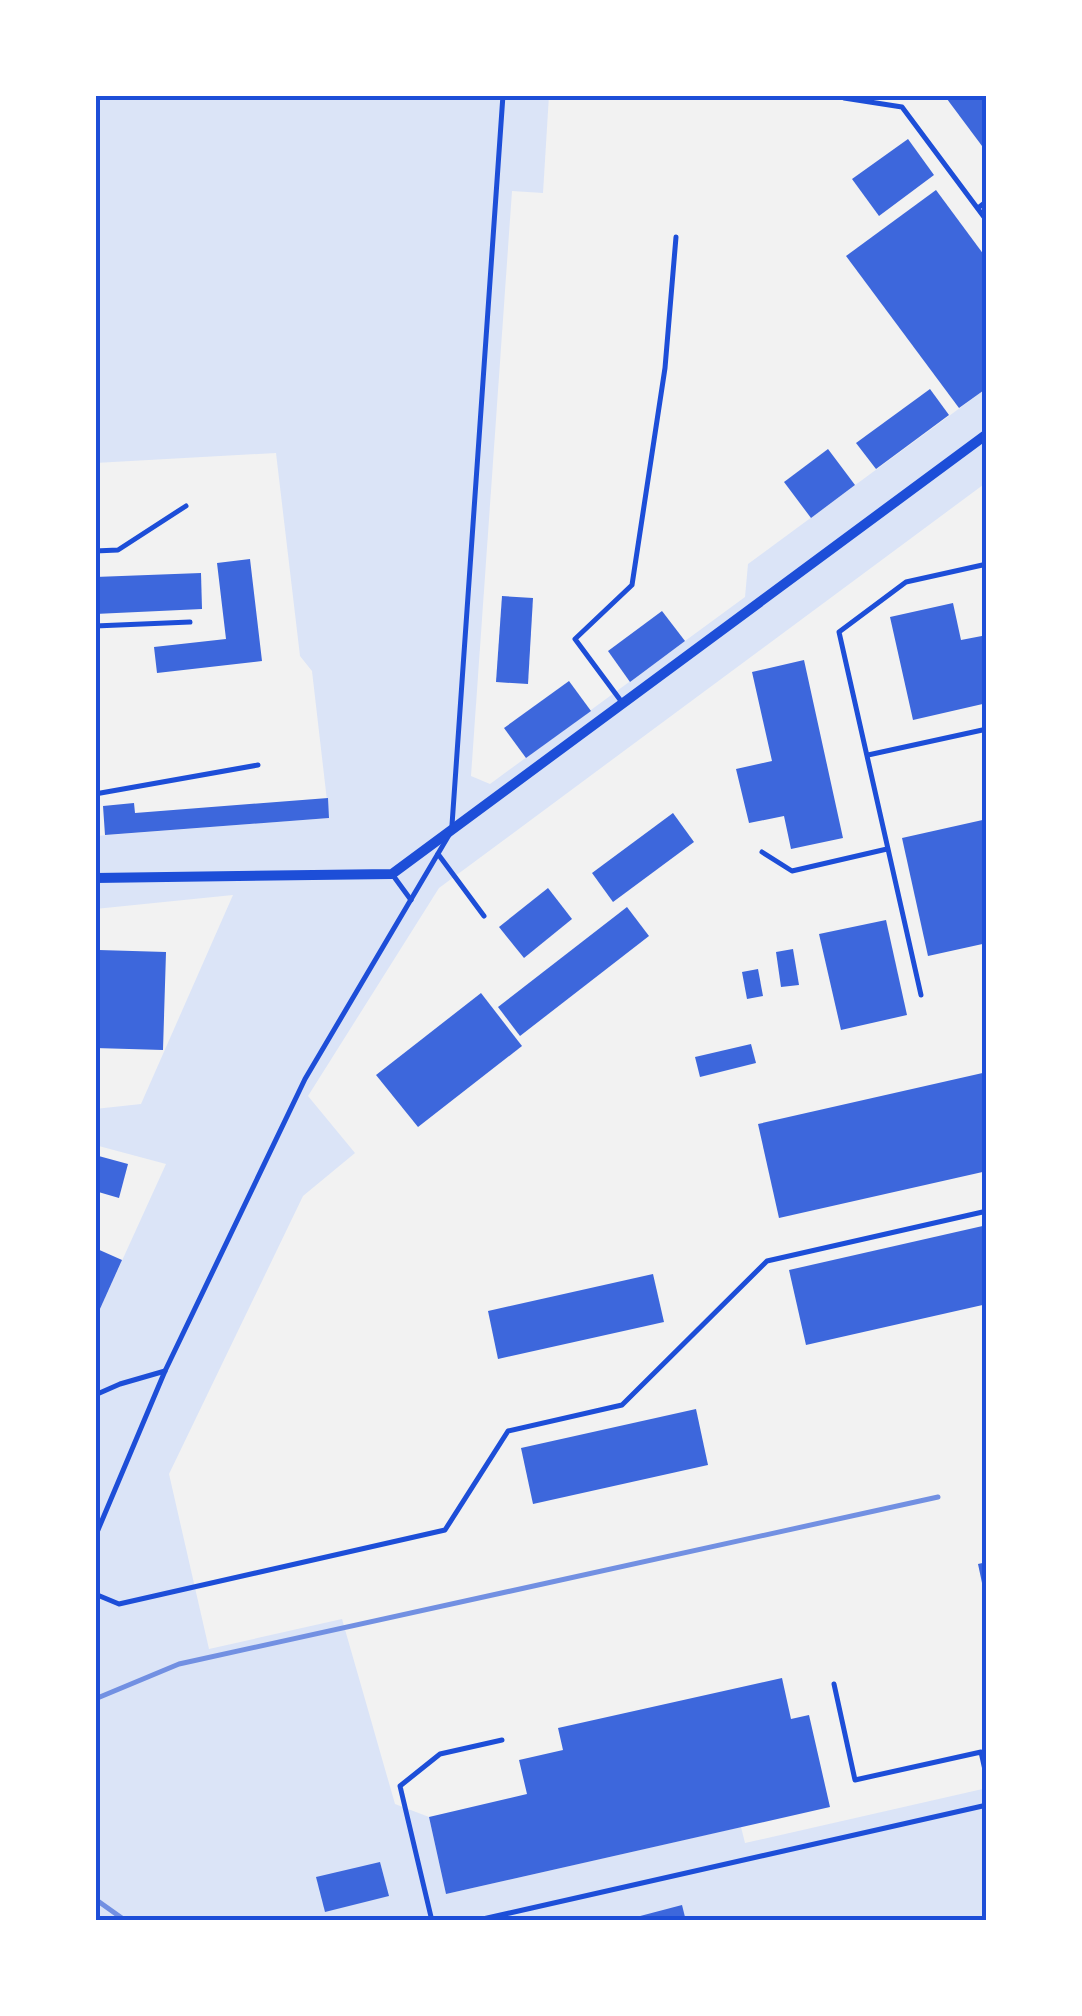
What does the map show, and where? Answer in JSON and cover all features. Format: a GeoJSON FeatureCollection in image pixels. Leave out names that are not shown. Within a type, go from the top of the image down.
{"type":"FeatureCollection","features":[{"type":"Feature","properties":{"kind":"street"},"geometry":{"type":"LineString","coordinates":[[95,878],[392,874],[434,850],[452,830],[987,434]]}},
{"type":"Feature","properties":{"kind":"lane"},"geometry":{"type":"LineString","coordinates":[[452,830],[503,95]]}},
{"type":"Feature","properties":{"kind":"lane"},"geometry":{"type":"LineString","coordinates":[[844,98],[902,107],[987,221]]}},
{"type":"Feature","properties":{"kind":"lane"},"geometry":{"type":"LineString","coordinates":[[978,208],[987,201]]}},
{"type":"Feature","properties":{"kind":"lane"},"geometry":{"type":"LineString","coordinates":[[623,704],[575,639],[632,586],[665,368],[676,237]]}},
{"type":"Feature","properties":{"kind":"lane"},"geometry":{"type":"LineString","coordinates":[[95,551],[118,550],[186,506]]}},
{"type":"Feature","properties":{"kind":"lane"},"geometry":{"type":"LineString","coordinates":[[920,995],[839,632],[906,582],[987,564]]}},
{"type":"Feature","properties":{"kind":"lane"},"geometry":{"type":"LineString","coordinates":[[95,626],[190,622]]}},
{"type":"Feature","properties":{"kind":"lane"},"geometry":{"type":"LineString","coordinates":[[867,756],[987,728]]}},
{"type":"Feature","properties":{"kind":"lane"},"geometry":{"type":"LineString","coordinates":[[95,794],[258,765]]}},
{"type":"Feature","properties":{"kind":"lane"},"geometry":{"type":"LineString","coordinates":[[762,852],[792,871],[888,849]]}},
{"type":"Feature","properties":{"kind":"lane"},"geometry":{"type":"LineString","coordinates":[[95,1537],[165,1370],[305,1079],[411,900],[434,850],[484,916]]}},
{"type":"Feature","properties":{"kind":"lane"},"geometry":{"type":"LineString","coordinates":[[392,874],[411,900]]}},
{"type":"Feature","properties":{"kind":"lane"},"geometry":{"type":"LineString","coordinates":[[95,1594],[119,1604],[445,1530],[508,1431],[622,1405],[767,1261],[987,1211]]}},
{"type":"Feature","properties":{"kind":"lane"},"geometry":{"type":"LineString","coordinates":[[95,1395],[165,1370]]}},
{"type":"Feature","properties":{"kind":"lane"},"geometry":{"type":"LineString","coordinates":[[834,1684],[855,1780],[981,1752],[987,1780]]}},
{"type":"Feature","properties":{"kind":"lane"},"geometry":{"type":"LineString","coordinates":[[432,1921],[400,1786],[440,1754],[502,1740]]}},
{"type":"Feature","properties":{"kind":"lane"},"geometry":{"type":"LineString","coordinates":[[474,1921],[987,1805]]}},
{"type":"Feature","properties":{"kind":"shaded area"},"geometry":{"type":"Polygon","coordinates":[[[95,95],[549,95],[543,193],[512,191],[471,776],[490,784],[745,597],[748,564],[987,388],[987,482],[439,888],[308,1096],[355,1153],[303,1196],[169,1474],[209,1649],[342,1619],[395,1804],[429,1817],[446,1894],[741,1827],[745,1843],[987,1788],[987,1921],[95,1921],[95,1320],[166,1164],[95,1145],[95,1109],[141,1104],[233,895],[95,909],[95,836],[329,818],[312,671],[300,656],[276,453],[95,463],[95,95]]]}},
{"type":"Feature","properties":{"kind":"building"},"geometry":{"type":"Polygon","coordinates":[[[944,95],[987,95],[985,150],[944,95]]]}},
{"type":"Feature","properties":{"kind":"building"},"geometry":{"type":"Polygon","coordinates":[[[908,139],[934,175],[879,216],[852,179],[908,139]]]}},
{"type":"Feature","properties":{"kind":"building"},"geometry":{"type":"Polygon","coordinates":[[[936,190],[987,259],[987,388],[959,408],[846,256],[936,190]]]}},
{"type":"Feature","properties":{"kind":"building"},"geometry":{"type":"Polygon","coordinates":[[[930,389],[949,415],[876,469],[856,443],[930,389]]]}},
{"type":"Feature","properties":{"kind":"building"},"geometry":{"type":"Polygon","coordinates":[[[828,449],[855,485],[811,518],[784,482],[828,449]]]}},
{"type":"Feature","properties":{"kind":"building"},"geometry":{"type":"Polygon","coordinates":[[[250,559],[262,661],[157,673],[154,647],[226,639],[217,563],[250,559]]]}},
{"type":"Feature","properties":{"kind":"building"},"geometry":{"type":"Polygon","coordinates":[[[201,573],[202,609],[95,614],[95,577],[201,573]]]}},
{"type":"Feature","properties":{"kind":"building"},"geometry":{"type":"Polygon","coordinates":[[[502,596],[533,598],[528,684],[496,682],[502,596]]]}},
{"type":"Feature","properties":{"kind":"building"},"geometry":{"type":"Polygon","coordinates":[[[953,603],[961,640],[987,635],[987,703],[913,720],[890,617],[953,603]]]}},
{"type":"Feature","properties":{"kind":"building"},"geometry":{"type":"Polygon","coordinates":[[[662,611],[685,641],[630,682],[608,651],[662,611]]]}},
{"type":"Feature","properties":{"kind":"building"},"geometry":{"type":"Polygon","coordinates":[[[804,660],[843,838],[791,849],[784,816],[749,823],[736,769],[772,761],[752,672],[804,660]]]}},
{"type":"Feature","properties":{"kind":"building"},"geometry":{"type":"Polygon","coordinates":[[[569,681],[591,711],[526,758],[504,728],[569,681]]]}},
{"type":"Feature","properties":{"kind":"building"},"geometry":{"type":"Polygon","coordinates":[[[328,798],[329,818],[105,835],[103,806],[134,803],[135,813],[328,798]]]}},
{"type":"Feature","properties":{"kind":"building"},"geometry":{"type":"Polygon","coordinates":[[[673,813],[694,842],[613,902],[592,873],[673,813]]]}},
{"type":"Feature","properties":{"kind":"building"},"geometry":{"type":"Polygon","coordinates":[[[987,819],[987,943],[928,956],[902,838],[987,819]]]}},
{"type":"Feature","properties":{"kind":"building"},"geometry":{"type":"Polygon","coordinates":[[[548,888],[572,919],[524,958],[499,927],[548,888]]]}},
{"type":"Feature","properties":{"kind":"building"},"geometry":{"type":"Polygon","coordinates":[[[627,907],[649,936],[520,1036],[498,1007],[627,907]]]}},
{"type":"Feature","properties":{"kind":"building"},"geometry":{"type":"Polygon","coordinates":[[[886,920],[907,1015],[841,1030],[819,934],[886,920]]]}},
{"type":"Feature","properties":{"kind":"building"},"geometry":{"type":"Polygon","coordinates":[[[793,949],[799,985],[781,987],[776,952],[793,949]]]}},
{"type":"Feature","properties":{"kind":"building"},"geometry":{"type":"Polygon","coordinates":[[[99,950],[166,952],[163,1050],[95,1048],[99,950]]]}},
{"type":"Feature","properties":{"kind":"building"},"geometry":{"type":"Polygon","coordinates":[[[758,969],[763,996],[747,999],[742,972],[758,969]]]}},
{"type":"Feature","properties":{"kind":"building"},"geometry":{"type":"Polygon","coordinates":[[[481,993],[522,1046],[418,1127],[376,1075],[481,993]]]}},
{"type":"Feature","properties":{"kind":"building"},"geometry":{"type":"Polygon","coordinates":[[[751,1044],[756,1063],[700,1077],[695,1057],[751,1044]]]}},
{"type":"Feature","properties":{"kind":"building"},"geometry":{"type":"Polygon","coordinates":[[[987,1072],[987,1171],[779,1218],[758,1124],[987,1072]]]}},
{"type":"Feature","properties":{"kind":"building"},"geometry":{"type":"Polygon","coordinates":[[[95,1155],[128,1164],[119,1198],[95,1191],[95,1155]]]}},
{"type":"Feature","properties":{"kind":"building"},"geometry":{"type":"Polygon","coordinates":[[[987,1225],[987,1304],[806,1345],[789,1270],[987,1225]]]}},
{"type":"Feature","properties":{"kind":"building"},"geometry":{"type":"Polygon","coordinates":[[[95,1248],[122,1260],[95,1320],[95,1248]]]}},
{"type":"Feature","properties":{"kind":"building"},"geometry":{"type":"Polygon","coordinates":[[[653,1274],[664,1322],[498,1359],[488,1311],[653,1274]]]}},
{"type":"Feature","properties":{"kind":"building"},"geometry":{"type":"Polygon","coordinates":[[[696,1409],[708,1465],[533,1504],[521,1448],[696,1409]]]}},
{"type":"Feature","properties":{"kind":"building"},"geometry":{"type":"Polygon","coordinates":[[[987,1562],[987,1597],[985,1597],[978,1564],[987,1562]]]}},
{"type":"Feature","properties":{"kind":"building"},"geometry":{"type":"Polygon","coordinates":[[[782,1678],[791,1719],[809,1715],[830,1807],[446,1894],[429,1817],[527,1794],[519,1760],[563,1750],[558,1728],[782,1678]]]}},
{"type":"Feature","properties":{"kind":"building"},"geometry":{"type":"Polygon","coordinates":[[[380,1862],[389,1896],[325,1912],[316,1877],[380,1862]]]}},
{"type":"Feature","properties":{"kind":"building"},"geometry":{"type":"Polygon","coordinates":[[[682,1905],[686,1921],[625,1920],[682,1905]]]}},
{"type":"Feature","properties":{"kind":"railway"},"geometry":{"type":"LineString","coordinates":[[95,1699],[179,1664],[938,1497]]}},
{"type":"Feature","properties":{"kind":"railway"},"geometry":{"type":"LineString","coordinates":[[95,1899],[126,1921]]}}]}
